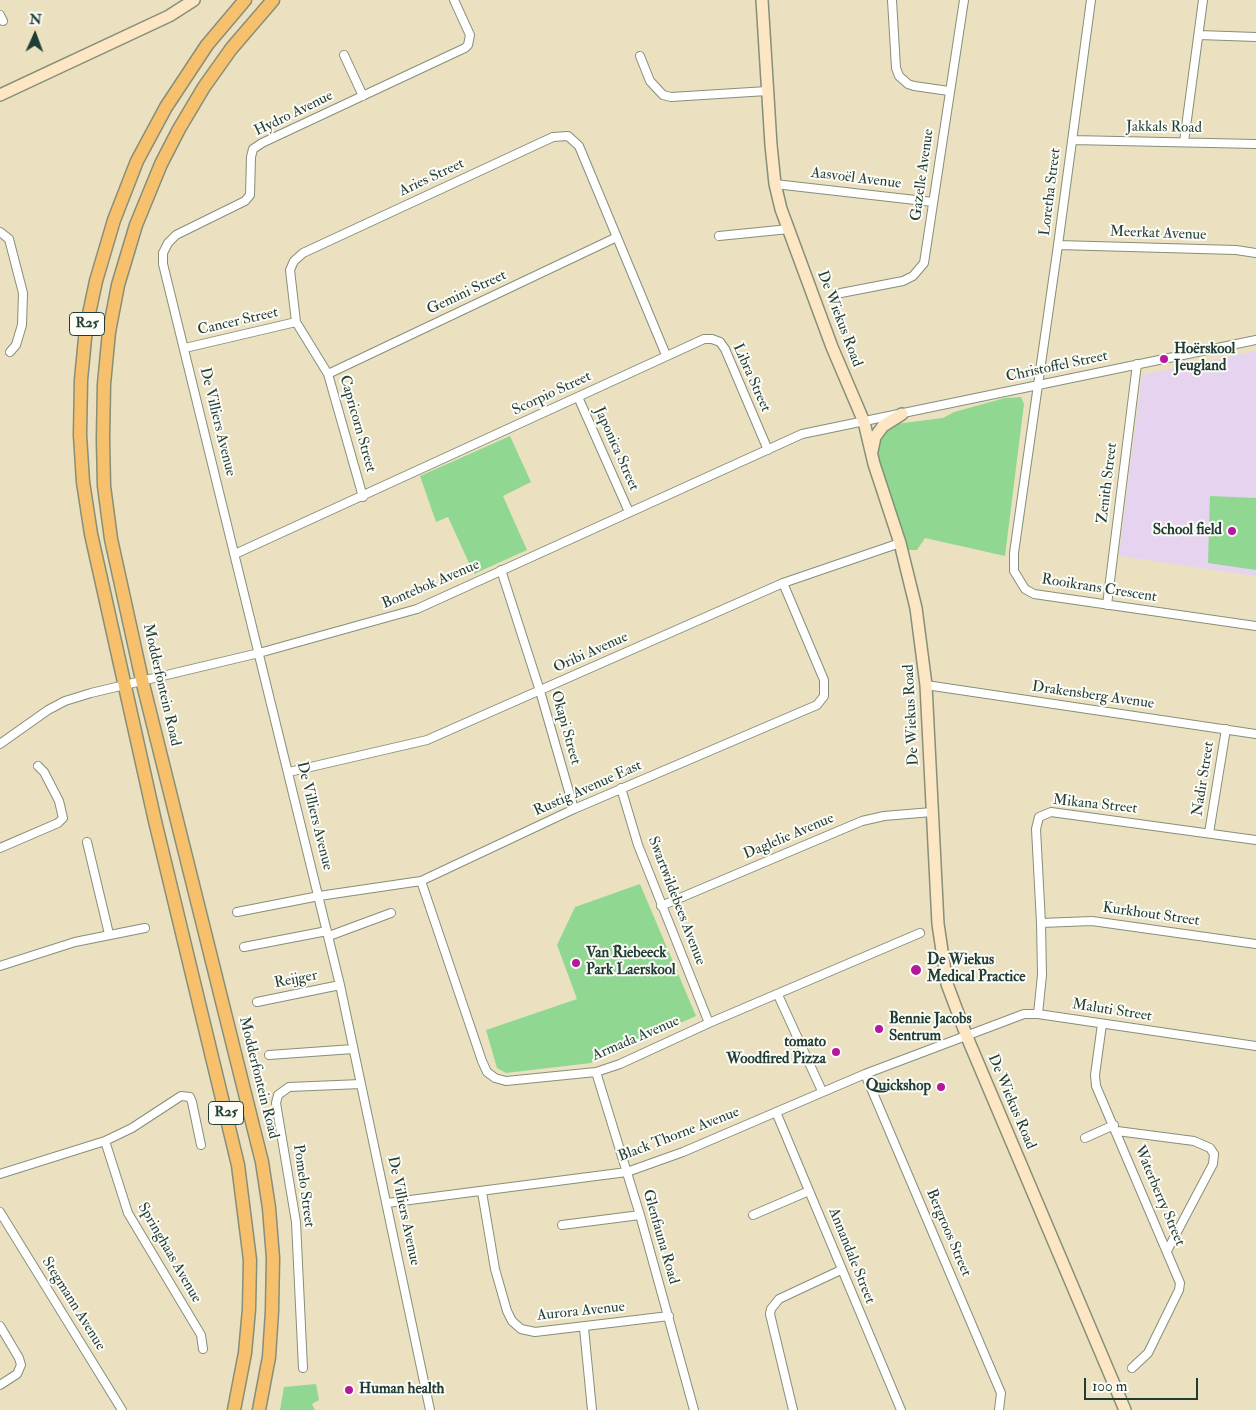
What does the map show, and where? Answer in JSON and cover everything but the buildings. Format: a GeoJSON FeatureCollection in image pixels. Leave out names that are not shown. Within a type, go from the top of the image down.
{"type":"FeatureCollection","features":[{"type":"Feature","properties":{"kind":"main road","name":"R25"},"geometry":{"type":"LineString","coordinates":[[234,1410],[245,1353],[250,1280],[250,1260],[238,1165],[124,685],[91,534],[83,482],[80,435],[81,380],[86,328],[96,281],[114,220],[137,161],[166,107],[207,45],[244,0]]}},
{"type":"Feature","properties":{"kind":"main road","name":"Modderfontein Road"},"geometry":{"type":"LineString","coordinates":[[259,1410],[269,1357],[272,1310],[270,1218],[262,1162],[142,680],[111,539],[104,486],[104,384],[109,332],[118,285],[136,224],[166,156],[204,87],[231,49],[274,0]]}},
{"type":"Feature","properties":{"kind":"street"},"geometry":{"type":"LineString","coordinates":[[0,95],[169,16],[194,0]]}},
{"type":"Feature","properties":{"kind":"street","name":"Hydro Avenue"},"geometry":{"type":"LineString","coordinates":[[176,235],[245,201],[250,195],[252,188],[251,157],[253,149],[262,143],[465,48],[468,45],[470,35],[454,0]]}},
{"type":"Feature","properties":{"kind":"street"},"geometry":{"type":"LineString","coordinates":[[892,0],[896,68],[899,76],[914,86],[949,91]]}},
{"type":"Feature","properties":{"kind":"street","name":"Gazelle Avenue"},"geometry":{"type":"LineString","coordinates":[[841,292],[903,280],[913,276],[920,270],[926,254],[964,0]]}},
{"type":"Feature","properties":{"kind":"street","name":"Loretha Street"},"geometry":{"type":"LineString","coordinates":[[1037,386],[1091,0]]}},
{"type":"Feature","properties":{"kind":"street"},"geometry":{"type":"LineString","coordinates":[[1184,142],[1203,0]]}},
{"type":"Feature","properties":{"kind":"street","name":"De Wiekus Road"},"geometry":{"type":"LineString","coordinates":[[762,2],[775,184],[789,229],[832,347],[864,422],[871,452],[900,543],[916,608],[926,685],[942,957],[947,984],[967,1036],[1125,1410]]}},
{"type":"Feature","properties":{"kind":"street"},"geometry":{"type":"LineString","coordinates":[[1199,35],[1256,37]]}},
{"type":"Feature","properties":{"kind":"street"},"geometry":{"type":"LineString","coordinates":[[344,55],[363,96]]}},
{"type":"Feature","properties":{"kind":"street"},"geometry":{"type":"LineString","coordinates":[[640,56],[650,80],[662,95],[671,97],[767,91]]}},
{"type":"Feature","properties":{"kind":"street","name":"Aries Street"},"geometry":{"type":"LineString","coordinates":[[303,253],[553,137],[568,136],[574,139],[617,237]]}},
{"type":"Feature","properties":{"kind":"street","name":"Jakkals Road"},"geometry":{"type":"LineString","coordinates":[[1072,140],[1256,144]]}},
{"type":"Feature","properties":{"kind":"street","name":"Aasvoël Avenue"},"geometry":{"type":"LineString","coordinates":[[775,184],[933,202]]}},
{"type":"Feature","properties":{"kind":"street"},"geometry":{"type":"LineString","coordinates":[[719,236],[789,229]]}},
{"type":"Feature","properties":{"kind":"street"},"geometry":{"type":"LineString","coordinates":[[0,232],[8,239],[23,293],[22,325],[16,345],[10,352]]}},
{"type":"Feature","properties":{"kind":"street","name":"De Villiers Avenue"},"geometry":{"type":"LineString","coordinates":[[176,235],[166,248],[163,264],[340,985],[430,1410]]}},
{"type":"Feature","properties":{"kind":"street"},"geometry":{"type":"LineString","coordinates":[[617,237],[666,355]]}},
{"type":"Feature","properties":{"kind":"street","name":"Gemini Street"},"geometry":{"type":"LineString","coordinates":[[328,374],[617,237]]}},
{"type":"Feature","properties":{"kind":"street","name":"Meerkat Avenue"},"geometry":{"type":"LineString","coordinates":[[1058,245],[1236,250],[1256,253]]}},
{"type":"Feature","properties":{"kind":"street","name":"Capricorn Street"},"geometry":{"type":"LineString","coordinates":[[303,253],[294,261],[290,270],[296,322],[328,374],[363,497]]}},
{"type":"Feature","properties":{"kind":"street","name":"Cancer Street"},"geometry":{"type":"LineString","coordinates":[[185,348],[296,322]]}},
{"type":"Feature","properties":{"kind":"street","name":"Libra Street"},"geometry":{"type":"LineString","coordinates":[[666,355],[704,339],[720,342],[768,450]]}},
{"type":"Feature","properties":{"kind":"street","name":"Christoffel Street"},"geometry":{"type":"LineString","coordinates":[[864,422],[1256,340]]}},
{"type":"Feature","properties":{"kind":"street","name":"Scorpio Street"},"geometry":{"type":"LineString","coordinates":[[235,554],[578,398],[666,355]]}},
{"type":"Feature","properties":{"kind":"street","name":"Zenith Street"},"geometry":{"type":"LineString","coordinates":[[1107,606],[1137,364]]}},
{"type":"Feature","properties":{"kind":"street","name":"Rooikrans Crescent"},"geometry":{"type":"LineString","coordinates":[[1037,386],[1014,553],[1014,571],[1025,589],[1034,594],[1107,606],[1256,626]]}},
{"type":"Feature","properties":{"kind":"street","name":"Japonica Street"},"geometry":{"type":"LineString","coordinates":[[578,398],[629,512]]}},
{"type":"Feature","properties":{"kind":"street"},"geometry":{"type":"LineString","coordinates":[[871,452],[879,430],[887,422],[902,414]]}},
{"type":"Feature","properties":{"kind":"street","name":"Bontebok Avenue"},"geometry":{"type":"LineString","coordinates":[[0,744],[65,701],[142,680],[259,653],[405,614],[814,430],[864,422]]}},
{"type":"Feature","properties":{"kind":"street","name":"Oribi Avenue"},"geometry":{"type":"LineString","coordinates":[[289,772],[427,740],[783,583],[900,543]]}},
{"type":"Feature","properties":{"kind":"street","name":"Okapi Street"},"geometry":{"type":"LineString","coordinates":[[501,570],[540,691],[574,809]]}},
{"type":"Feature","properties":{"kind":"street","name":"Rustig Avenue East"},"geometry":{"type":"LineString","coordinates":[[237,912],[319,896],[421,880],[621,788],[817,705],[825,692],[824,680],[783,583]]}},
{"type":"Feature","properties":{"kind":"street","name":"Drakensberg Avenue"},"geometry":{"type":"LineString","coordinates":[[926,685],[1256,734]]}},
{"type":"Feature","properties":{"kind":"street","name":"Nadir Street"},"geometry":{"type":"LineString","coordinates":[[1209,833],[1226,729]]}},
{"type":"Feature","properties":{"kind":"street"},"geometry":{"type":"LineString","coordinates":[[0,848],[58,823],[63,818],[59,801],[44,772],[38,766]]}},
{"type":"Feature","properties":{"kind":"street","name":"Swartwildebees Avenue"},"geometry":{"type":"LineString","coordinates":[[621,788],[638,845],[709,1023]]}},
{"type":"Feature","properties":{"kind":"street","name":"Daglelie Avenue"},"geometry":{"type":"LineString","coordinates":[[661,906],[862,821],[884,816],[932,812]]}},
{"type":"Feature","properties":{"kind":"street","name":"Mikana Street"},"geometry":{"type":"LineString","coordinates":[[1038,1014],[1042,976],[1036,830],[1037,822],[1044,814],[1051,812],[1256,840]]}},
{"type":"Feature","properties":{"kind":"street"},"geometry":{"type":"LineString","coordinates":[[87,842],[109,934]]}},
{"type":"Feature","properties":{"kind":"street","name":"Armada Avenue"},"geometry":{"type":"LineString","coordinates":[[421,880],[487,1072],[495,1078],[506,1080],[596,1072],[620,1064],[709,1023],[920,933]]}},
{"type":"Feature","properties":{"kind":"street"},"geometry":{"type":"LineString","coordinates":[[244,947],[328,934],[392,913]]}},
{"type":"Feature","properties":{"kind":"street","name":"Kurkhout Street"},"geometry":{"type":"LineString","coordinates":[[1041,923],[1092,920],[1256,944]]}},
{"type":"Feature","properties":{"kind":"street"},"geometry":{"type":"LineString","coordinates":[[0,966],[75,942],[145,928]]}},
{"type":"Feature","properties":{"kind":"street","name":"Reijger"},"geometry":{"type":"LineString","coordinates":[[257,1002],[340,985]]}},
{"type":"Feature","properties":{"kind":"street"},"geometry":{"type":"LineString","coordinates":[[778,995],[822,1091]]}},
{"type":"Feature","properties":{"kind":"street","name":"Maluti Street"},"geometry":{"type":"LineString","coordinates":[[967,1036],[1024,1014],[1038,1014],[1256,1046]]}},
{"type":"Feature","properties":{"kind":"street","name":"Waterberry Street"},"geometry":{"type":"LineString","coordinates":[[1102,1024],[1096,1086],[1178,1275],[1179,1290],[1148,1353],[1132,1368]]}},
{"type":"Feature","properties":{"kind":"street","name":"Black Thorne Avenue"},"geometry":{"type":"LineString","coordinates":[[387,1203],[626,1172],[683,1152],[822,1091],[967,1036]]}},
{"type":"Feature","properties":{"kind":"street"},"geometry":{"type":"LineString","coordinates":[[269,1056],[354,1049]]}},
{"type":"Feature","properties":{"kind":"street","name":"Glenfauna Road"},"geometry":{"type":"LineString","coordinates":[[596,1072],[640,1214],[694,1410]]}},
{"type":"Feature","properties":{"kind":"street","name":"Bergroos Street"},"geometry":{"type":"LineString","coordinates":[[865,1074],[1001,1392],[1000,1407]]}},
{"type":"Feature","properties":{"kind":"street","name":"Pomelo Street"},"geometry":{"type":"LineString","coordinates":[[303,1368],[296,1222],[276,1104],[278,1095],[289,1087],[361,1084]]}},
{"type":"Feature","properties":{"kind":"street"},"geometry":{"type":"LineString","coordinates":[[0,1174],[105,1140],[132,1128],[181,1096],[186,1095],[192,1102],[201,1145]]}},
{"type":"Feature","properties":{"kind":"street","name":"Annandale Street"},"geometry":{"type":"LineString","coordinates":[[776,1112],[901,1410]]}},
{"type":"Feature","properties":{"kind":"street"},"geometry":{"type":"LineString","coordinates":[[1085,1138],[1115,1128],[1194,1141],[1210,1148],[1214,1154],[1213,1164],[1167,1251]]}},
{"type":"Feature","properties":{"kind":"street","name":"Springhaas Avenue"},"geometry":{"type":"LineString","coordinates":[[105,1140],[128,1214],[201,1335],[203,1349]]}},
{"type":"Feature","properties":{"kind":"street"},"geometry":{"type":"LineString","coordinates":[[753,1215],[809,1191]]}},
{"type":"Feature","properties":{"kind":"street","name":"Aurora Avenue"},"geometry":{"type":"LineString","coordinates":[[482,1192],[495,1268],[507,1311],[512,1321],[521,1329],[535,1332],[584,1328],[669,1316]]}},
{"type":"Feature","properties":{"kind":"street","name":"Stegmann Avenue"},"geometry":{"type":"LineString","coordinates":[[0,1212],[122,1410]]}},
{"type":"Feature","properties":{"kind":"street"},"geometry":{"type":"LineString","coordinates":[[562,1225],[640,1214]]}},
{"type":"Feature","properties":{"kind":"street"},"geometry":{"type":"LineString","coordinates":[[793,1410],[770,1314],[771,1309],[779,1299],[841,1270]]}},
{"type":"Feature","properties":{"kind":"street"},"geometry":{"type":"LineString","coordinates":[[0,1326],[19,1358],[20,1365],[17,1374],[0,1386]]}},
{"type":"Feature","properties":{"kind":"street"},"geometry":{"type":"LineString","coordinates":[[584,1328],[592,1410]]}},
{"type":"Feature","properties":{"kind":"shaded area","name":"Hoërskool Jeugland"},"geometry":{"type":"Polygon","coordinates":[[[1256,351],[1256,576],[1119,556],[1142,375],[1256,351]]]}},
{"type":"Feature","properties":{"kind":"green space"},"geometry":{"type":"Polygon","coordinates":[[[1021,397],[1024,404],[1005,556],[925,538],[917,550],[909,550],[875,452],[880,433],[895,424],[943,418],[954,412],[1005,398],[1021,397]]]}},
{"type":"Feature","properties":{"kind":"green space"},"geometry":{"type":"Polygon","coordinates":[[[510,436],[531,482],[503,496],[527,550],[474,574],[448,517],[436,522],[420,476],[510,436]]]}},
{"type":"Feature","properties":{"kind":"green space","name":"School field"},"geometry":{"type":"Polygon","coordinates":[[[1210,496],[1256,498],[1256,570],[1208,563],[1210,496]]]}},
{"type":"Feature","properties":{"kind":"green space"},"geometry":{"type":"Polygon","coordinates":[[[640,884],[696,1016],[591,1063],[506,1073],[497,1068],[486,1030],[577,999],[557,945],[575,907],[640,884]]]}},
{"type":"Feature","properties":{"kind":"green space"},"geometry":{"type":"Polygon","coordinates":[[[316,1384],[319,1400],[312,1404],[315,1410],[280,1410],[284,1387],[316,1384]]]}},
{"type":"Feature","properties":{"kind":"place","name":"Hoërskool Jeugland"},"geometry":{"type":"Point","coordinates":[1164,359]}},
{"type":"Feature","properties":{"kind":"place","name":"School field"},"geometry":{"type":"Point","coordinates":[1232,531]}},
{"type":"Feature","properties":{"kind":"place","name":"Van Riebeeck Park Laerskool"},"geometry":{"type":"Point","coordinates":[576,963]}},
{"type":"Feature","properties":{"kind":"place","name":"De Wiekus Medical Practice"},"geometry":{"type":"Point","coordinates":[916,970]}},
{"type":"Feature","properties":{"kind":"place","name":"Bennie Jacobs Sentrum"},"geometry":{"type":"Point","coordinates":[879,1029]}},
{"type":"Feature","properties":{"kind":"place","name":"tomato Woodfired Pizza"},"geometry":{"type":"Point","coordinates":[836,1052]}},
{"type":"Feature","properties":{"kind":"place","name":"Quickshop"},"geometry":{"type":"Point","coordinates":[941,1087]}},
{"type":"Feature","properties":{"kind":"place","name":"Human health"},"geometry":{"type":"Point","coordinates":[349,1390]}}]}
